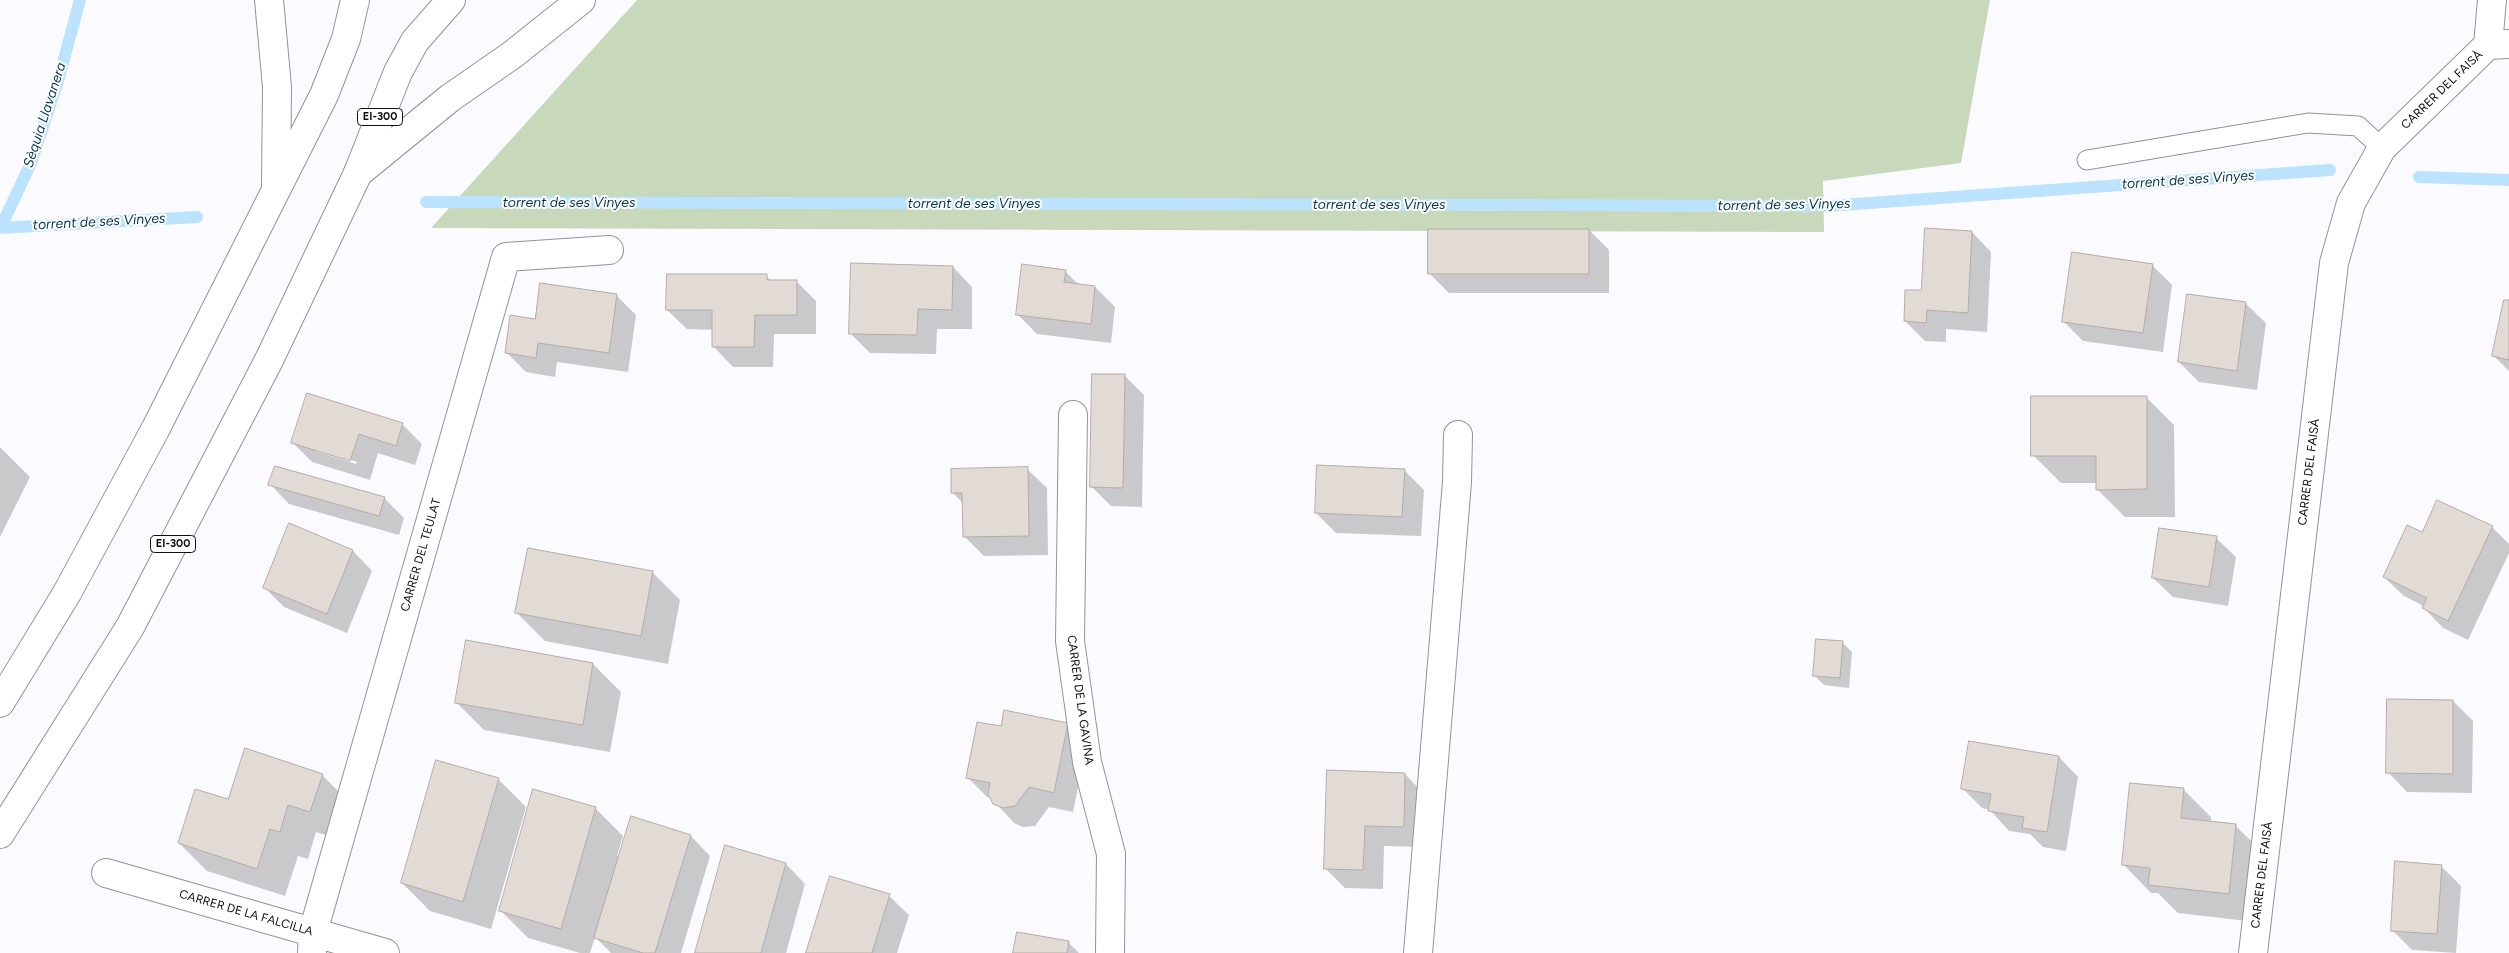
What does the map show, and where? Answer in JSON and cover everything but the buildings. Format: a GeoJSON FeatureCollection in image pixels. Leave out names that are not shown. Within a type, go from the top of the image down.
{"type":"FeatureCollection","features":[{"type":"Feature","properties":{"kind":"main road"},"geometry":{"type":"LineString","coordinates":[[269,0],[277,87],[276,191]]}},
{"type":"Feature","properties":{"kind":"main road"},"geometry":{"type":"LineString","coordinates":[[0,703],[67,593],[151,437],[276,191],[324,95],[346,39],[355,0]]}},
{"type":"Feature","properties":{"kind":"main road","name":"EI-300"},"geometry":{"type":"LineString","coordinates":[[0,834],[130,627],[269,360],[358,173],[398,72],[415,41],[451,0]]}},
{"type":"Feature","properties":{"kind":"main road"},"geometry":{"type":"LineString","coordinates":[[358,173],[450,98],[512,55],[581,0]]}},
{"type":"Feature","properties":{"kind":"main road","name":"CARRER DEL FAISÀ"},"geometry":{"type":"LineString","coordinates":[[2253,953],[2334,263],[2352,203],[2382,148],[2499,45],[2492,0]]}},
{"type":"Feature","properties":{"kind":"main road","name":"CARRER DEL TEULAT"},"geometry":{"type":"LineString","coordinates":[[313,943],[506,257],[609,250]]}},
{"type":"Feature","properties":{"kind":"main road","name":"CARRER DE LA GAVINA"},"geometry":{"type":"LineString","coordinates":[[1073,415],[1070,641],[1088,762],[1111,854],[1110,953]]}},
{"type":"Feature","properties":{"kind":"main road"},"geometry":{"type":"LineString","coordinates":[[1418,953],[1457,482],[1458,435]]}},
{"type":"Feature","properties":{"kind":"main road","name":"CARRER DE LA FALCILLA"},"geometry":{"type":"LineString","coordinates":[[106,873],[313,943],[385,953]]}},
{"type":"Feature","properties":{"kind":"lane"},"geometry":{"type":"LineString","coordinates":[[2087,160],[2308,123],[2358,126],[2382,148]]}},
{"type":"Feature","properties":{"kind":"green space"},"geometry":{"type":"Polygon","coordinates":[[[637,0],[1990,0],[1961,163],[1823,181],[1824,232],[431,228],[637,0]]]}},
{"type":"Feature","properties":{"kind":"waterway","name":"Sèquia Llavanera"},"geometry":{"type":"LineString","coordinates":[[1,227],[31,163],[58,81],[80,0]]}},
{"type":"Feature","properties":{"kind":"waterway","name":"torrent de ses Vinyes"},"geometry":{"type":"LineString","coordinates":[[426,202],[1828,206],[2330,170]]}},
{"type":"Feature","properties":{"kind":"waterway","name":"torrent de ses Vinyes"},"geometry":{"type":"LineString","coordinates":[[2419,177],[2509,180]]}},
{"type":"Feature","properties":{"kind":"waterway","name":"torrent de ses Vinyes"},"geometry":{"type":"LineString","coordinates":[[0,228],[197,217]]}}]}
